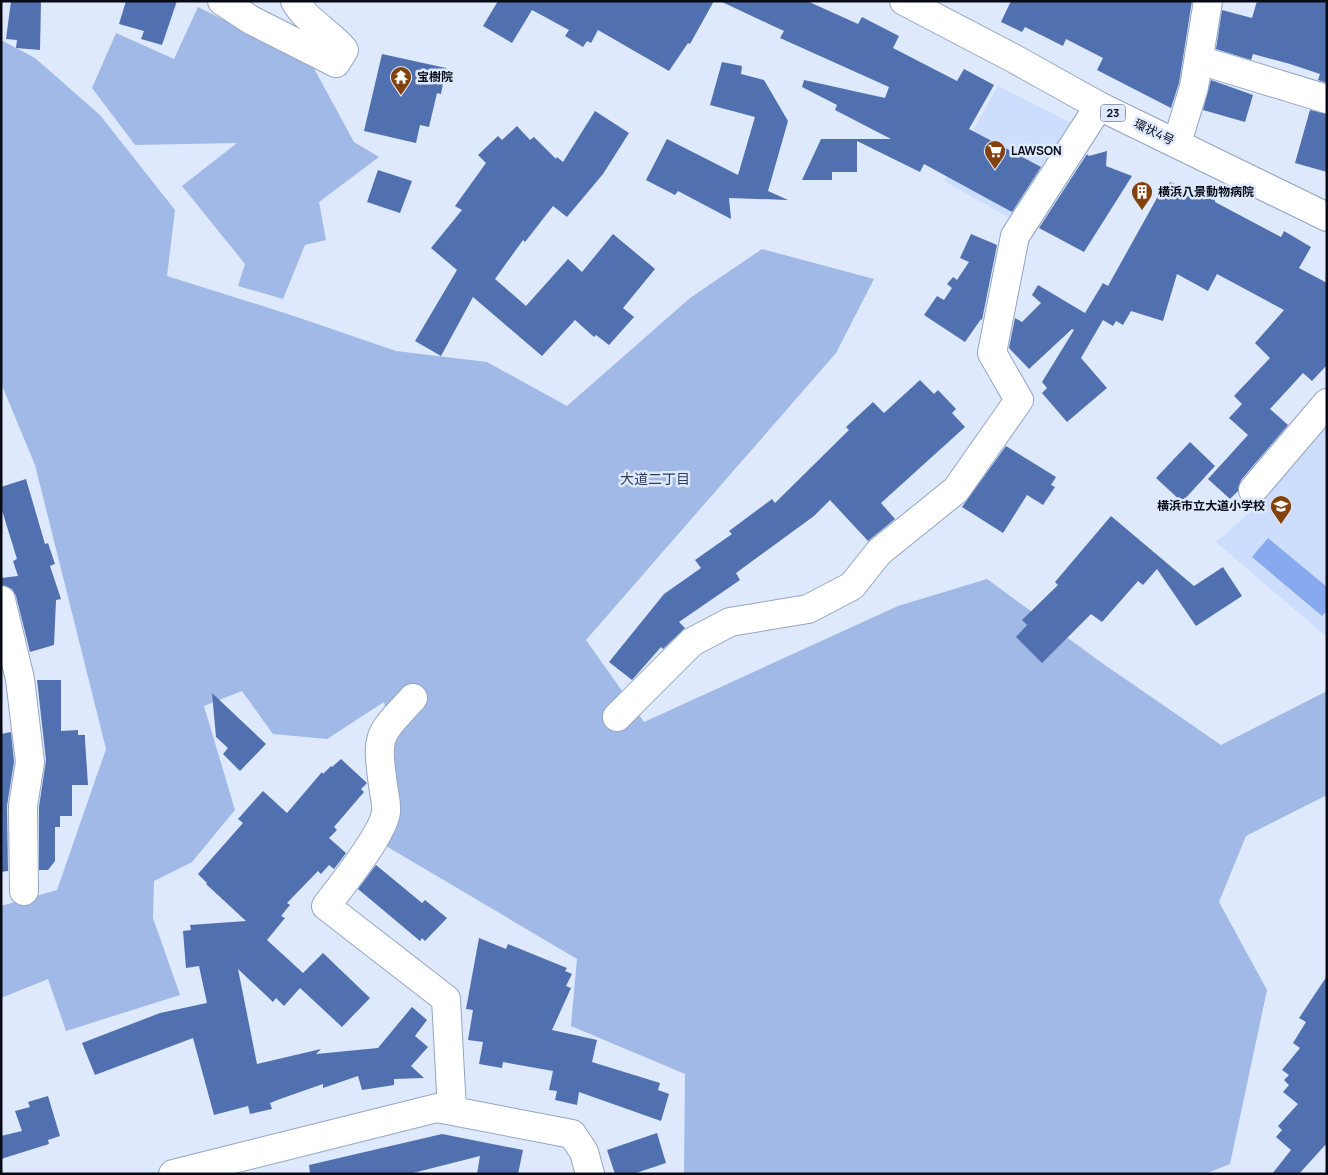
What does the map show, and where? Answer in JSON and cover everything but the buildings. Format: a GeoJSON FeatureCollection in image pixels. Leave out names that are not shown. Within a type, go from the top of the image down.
{"type":"FeatureCollection","features":[{"type":"Feature","properties":{"kind":"street"},"geometry":{"type":"LineString","coordinates":[[222,1],[251,20],[336,63],[344,50],[332,35],[300,11],[295,1]]}},
{"type":"Feature","properties":{"kind":"street","name":"環状4号"},"geometry":{"type":"LineString","coordinates":[[904,1],[1099,106],[1327,217]]}},
{"type":"Feature","properties":{"kind":"street"},"geometry":{"type":"LineString","coordinates":[[1177,143],[1194,87],[1208,1]]}},
{"type":"Feature","properties":{"kind":"street"},"geometry":{"type":"LineString","coordinates":[[1199,60],[1327,99]]}},
{"type":"Feature","properties":{"kind":"street"},"geometry":{"type":"LineString","coordinates":[[617,716],[692,642],[730,622],[808,609],[852,586],[879,552],[956,490],[1019,400],[992,353],[1016,236],[1099,106]]}},
{"type":"Feature","properties":{"kind":"street"},"geometry":{"type":"LineString","coordinates":[[1253,490],[1327,403]]}},
{"type":"Feature","properties":{"kind":"street"},"geometry":{"type":"LineString","coordinates":[[1,600],[20,678],[30,762],[23,806],[24,891]]}},
{"type":"Feature","properties":{"kind":"street"},"geometry":{"type":"LineString","coordinates":[[414,698],[388,725],[380,738],[378,753],[386,812],[372,842],[326,906],[446,999],[452,1110]]}},
{"type":"Feature","properties":{"kind":"street"},"geometry":{"type":"LineString","coordinates":[[173,1174],[437,1108],[572,1134],[584,1152],[590,1174]]}},
{"type":"Feature","properties":{"kind":"shaded area"},"geometry":{"type":"Polygon","coordinates":[[[198,7],[311,63],[354,142],[379,157],[319,202],[326,240],[305,245],[283,299],[238,286],[245,264],[182,186],[237,143],[135,145],[92,88],[116,33],[174,59],[198,7]]]}},
{"type":"Feature","properties":{"kind":"shaded area"},"geometry":{"type":"Polygon","coordinates":[[[1,40],[35,58],[100,115],[175,210],[167,276],[291,315],[396,351],[487,362],[567,406],[690,298],[762,249],[874,279],[836,353],[586,640],[644,722],[898,606],[987,579],[1102,663],[1221,745],[1327,691],[1327,795],[1246,836],[1219,902],[1267,990],[1230,1164],[1205,1174],[684,1174],[685,1074],[571,1026],[577,959],[386,846],[395,750],[384,702],[327,739],[273,734],[242,691],[204,706],[235,810],[192,862],[154,881],[153,918],[180,995],[66,1031],[48,979],[1,998],[1,906],[57,890],[106,749],[35,465],[1,383],[1,40]]]}},
{"type":"Feature","properties":{"kind":"shaded area"},"geometry":{"type":"Polygon","coordinates":[[[998,86],[1077,126],[1013,220],[944,181],[998,86]]]}},
{"type":"Feature","properties":{"kind":"shaded area","name":"横浜市立大道小学校"},"geometry":{"type":"Polygon","coordinates":[[[1327,414],[1327,637],[1216,542],[1254,509],[1260,495],[1327,414]]]}},
{"type":"Feature","properties":{"kind":"shaded area"},"geometry":{"type":"Polygon","coordinates":[[[1268,538],[1327,587],[1327,611],[1322,616],[1252,557],[1268,538]]]}},
{"type":"Feature","properties":{"kind":"place","name":"宝樹院"},"geometry":{"type":"Point","coordinates":[401,96]}},
{"type":"Feature","properties":{"kind":"place","name":"LAWSON"},"geometry":{"type":"Point","coordinates":[995,170]}},
{"type":"Feature","properties":{"kind":"place","name":"横浜八景動物病院"},"geometry":{"type":"Point","coordinates":[1142,211]}},
{"type":"Feature","properties":{"kind":"place","name":"横浜市立大道小学校"},"geometry":{"type":"Point","coordinates":[1281,525]}},
{"type":"Feature","properties":{"kind":"district","name":"大道二丁目"},"geometry":{"type":"Point","coordinates":[655,479]}}]}
